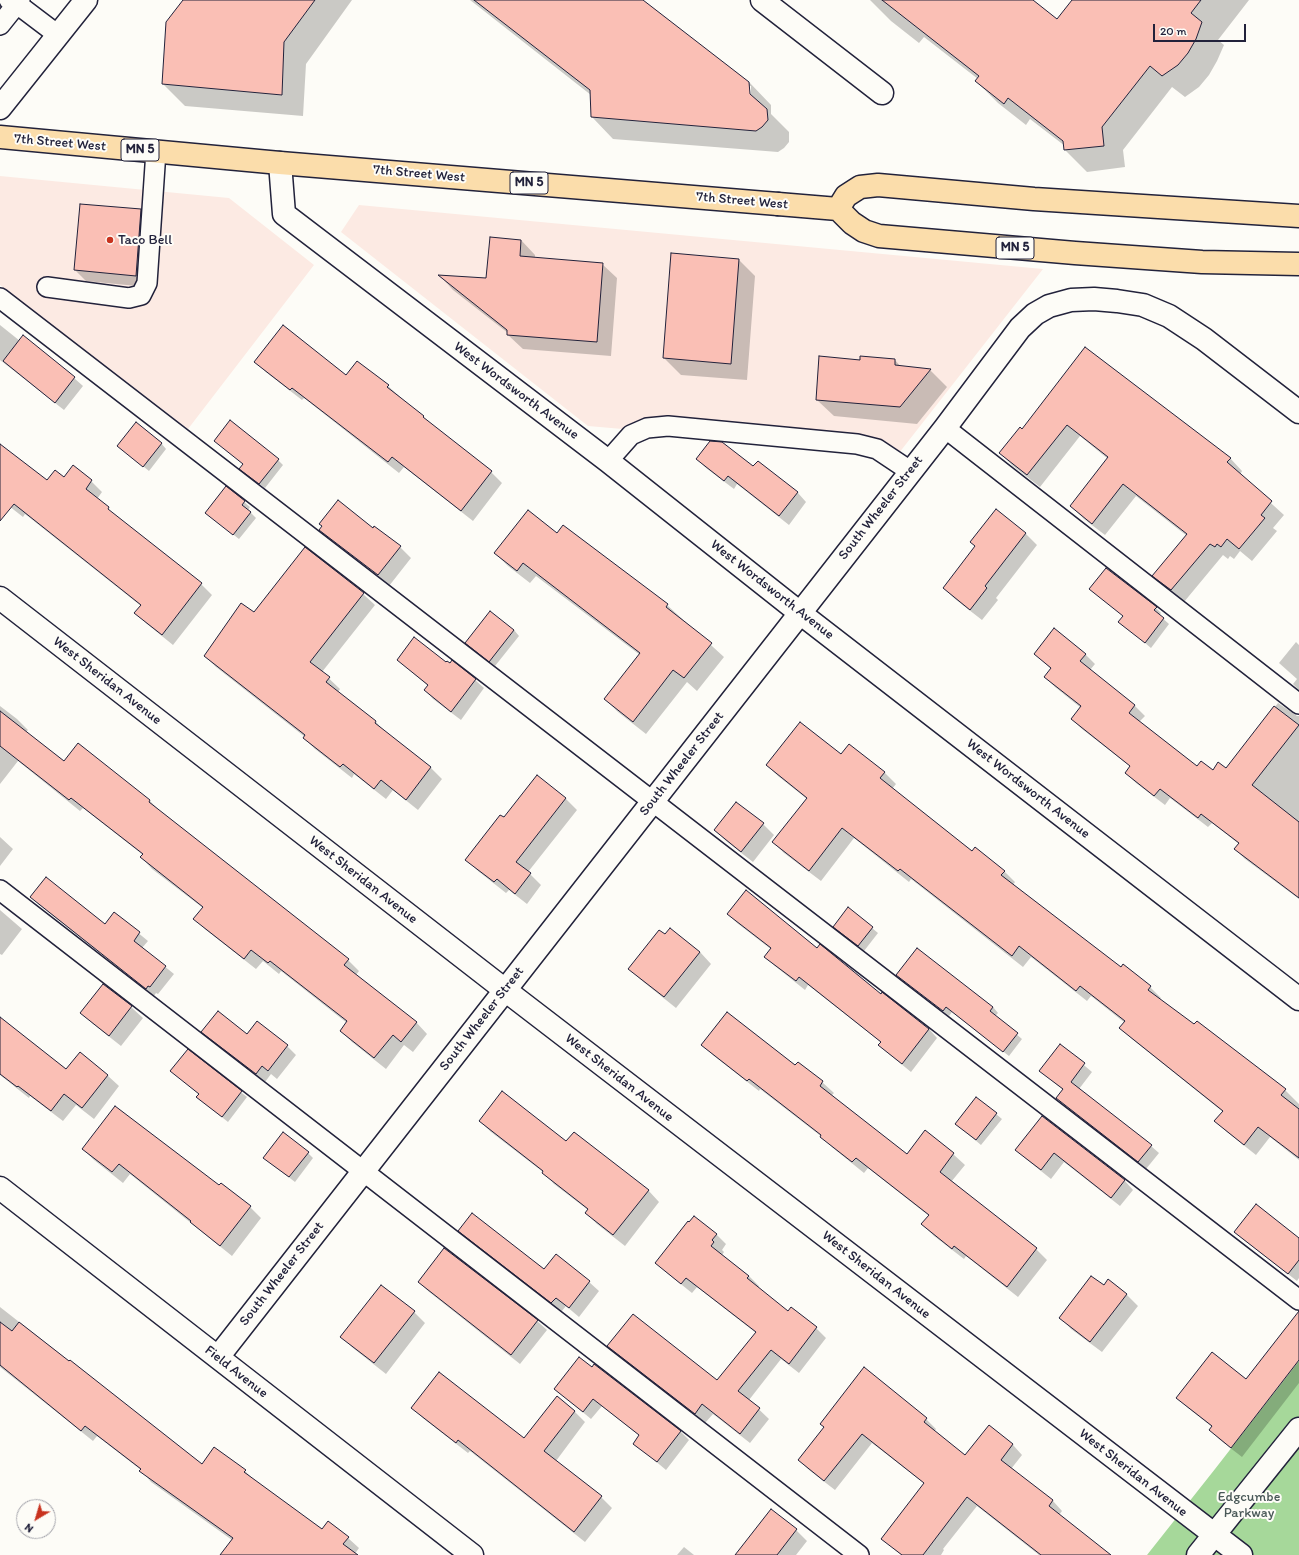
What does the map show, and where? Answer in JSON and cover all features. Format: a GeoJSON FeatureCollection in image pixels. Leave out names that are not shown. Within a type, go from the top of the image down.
{"type":"FeatureCollection","features":[{"type":"Feature","properties":{"kind":"main road","name":"7th Street West"},"geometry":{"type":"LineString","coordinates":[[0,137],[838,209]]}},
{"type":"Feature","properties":{"kind":"main road"},"geometry":{"type":"LineString","coordinates":[[838,209],[846,196],[860,187],[878,185],[1042,200],[1299,216]]}},
{"type":"Feature","properties":{"kind":"main road","name":"MN 5"},"geometry":{"type":"LineString","coordinates":[[838,209],[852,223],[864,231],[879,236],[1075,254],[1202,262],[1299,264]]}},
{"type":"Feature","properties":{"kind":"street"},"geometry":{"type":"LineString","coordinates":[[0,108],[86,0]]}},
{"type":"Feature","properties":{"kind":"street"},"geometry":{"type":"LineString","coordinates":[[762,0],[882,93]]}},
{"type":"Feature","properties":{"kind":"street","name":"West Wordsworth Avenue"},"geometry":{"type":"LineString","coordinates":[[280,162],[284,214],[608,461],[800,613],[1299,999]]}},
{"type":"Feature","properties":{"kind":"street","name":"South Wheeler Street"},"geometry":{"type":"LineString","coordinates":[[218,1357],[362,1171],[945,428],[1020,328],[1035,314],[1049,306],[1072,300],[1094,299],[1143,305],[1169,316],[1204,339],[1299,412]]}},
{"type":"Feature","properties":{"kind":"street","name":"West Sheridan Avenue"},"geometry":{"type":"LineString","coordinates":[[0,598],[505,990],[1241,1555]]}},
{"type":"Feature","properties":{"kind":"street","name":"Field Avenue"},"geometry":{"type":"LineString","coordinates":[[0,1188],[472,1555]]}},
{"type":"Feature","properties":{"kind":"street"},"geometry":{"type":"LineString","coordinates":[[1198,1555],[1299,1428]]}},
{"type":"Feature","properties":{"kind":"lane"},"geometry":{"type":"LineString","coordinates":[[0,25],[15,1],[58,35]]}},
{"type":"Feature","properties":{"kind":"lane"},"geometry":{"type":"LineString","coordinates":[[47,287],[129,298],[141,295],[147,283],[156,151]]}},
{"type":"Feature","properties":{"kind":"lane"},"geometry":{"type":"LineString","coordinates":[[0,298],[1299,1300]]}},
{"type":"Feature","properties":{"kind":"lane"},"geometry":{"type":"LineString","coordinates":[[608,461],[631,434],[647,428],[668,426],[857,444],[877,449],[910,471]]}},
{"type":"Feature","properties":{"kind":"lane"},"geometry":{"type":"LineString","coordinates":[[945,428],[1299,704]]}},
{"type":"Feature","properties":{"kind":"lane"},"geometry":{"type":"LineString","coordinates":[[0,890],[859,1555]]}},
{"type":"Feature","properties":{"kind":"shaded area"},"geometry":{"type":"Polygon","coordinates":[[[0,176],[229,198],[314,265],[188,429],[0,285],[0,176]]]}},
{"type":"Feature","properties":{"kind":"shaded area"},"geometry":{"type":"Polygon","coordinates":[[[359,205],[1043,269],[899,453],[588,426],[341,232],[359,205]]]}},
{"type":"Feature","properties":{"kind":"green space","name":"Edgcumbe Parkway"},"geometry":{"type":"Polygon","coordinates":[[[1299,1361],[1299,1555],[1147,1555],[1215,1469],[1299,1361]]]}},
{"type":"Feature","properties":{"kind":"building"},"geometry":{"type":"Polygon","coordinates":[[[183,0],[315,0],[284,42],[282,95],[162,84],[166,22],[183,0]]]}},
{"type":"Feature","properties":{"kind":"building"},"geometry":{"type":"Polygon","coordinates":[[[474,0],[643,0],[749,82],[750,94],[767,109],[768,120],[756,131],[591,117],[590,90],[474,0]]]}},
{"type":"Feature","properties":{"kind":"building"},"geometry":{"type":"Polygon","coordinates":[[[882,0],[1033,0],[1057,19],[1072,0],[1201,0],[1191,13],[1202,22],[1196,39],[1188,53],[1178,65],[1162,76],[1150,66],[1102,127],[1104,146],[1064,150],[1063,141],[1008,98],[1004,104],[975,81],[979,76],[882,0]]]}},
{"type":"Feature","properties":{"kind":"building","name":"Taco Bell"},"geometry":{"type":"Polygon","coordinates":[[[80,204],[141,209],[136,276],[74,270],[80,204]]]}},
{"type":"Feature","properties":{"kind":"building"},"geometry":{"type":"Polygon","coordinates":[[[490,237],[521,240],[520,256],[603,263],[597,342],[507,335],[507,330],[438,275],[486,278],[490,237]]]}},
{"type":"Feature","properties":{"kind":"building"},"geometry":{"type":"Polygon","coordinates":[[[671,253],[739,259],[731,364],[663,358],[671,253]]]}},
{"type":"Feature","properties":{"kind":"building"},"geometry":{"type":"Polygon","coordinates":[[[283,325],[346,375],[357,361],[389,385],[387,387],[424,416],[423,417],[492,471],[461,511],[392,457],[388,462],[292,388],[290,390],[254,362],[283,325]]]}},
{"type":"Feature","properties":{"kind":"building"},"geometry":{"type":"Polygon","coordinates":[[[23,335],[75,377],[55,403],[3,361],[23,335]]]}},
{"type":"Feature","properties":{"kind":"building"},"geometry":{"type":"Polygon","coordinates":[[[1085,347],[1231,458],[1227,462],[1272,501],[1261,515],[1265,518],[1239,549],[1227,539],[1221,547],[1217,544],[1215,547],[1210,544],[1171,590],[1152,576],[1187,534],[1123,484],[1092,524],[1070,506],[1108,457],[1067,425],[1027,475],[999,453],[1020,427],[1022,429],[1085,347]]]}},
{"type":"Feature","properties":{"kind":"building"},"geometry":{"type":"Polygon","coordinates":[[[819,356],[860,360],[860,356],[895,359],[895,365],[931,369],[900,407],[816,400],[819,356]]]}},
{"type":"Feature","properties":{"kind":"building"},"geometry":{"type":"Polygon","coordinates":[[[230,420],[279,459],[259,484],[239,469],[243,464],[214,441],[230,420]]]}},
{"type":"Feature","properties":{"kind":"building"},"geometry":{"type":"Polygon","coordinates":[[[136,422],[162,443],[143,467],[117,446],[136,422]]]}},
{"type":"Feature","properties":{"kind":"building"},"geometry":{"type":"Polygon","coordinates":[[[710,441],[722,442],[753,466],[758,461],[798,492],[779,516],[728,476],[724,481],[696,459],[710,441]]]}},
{"type":"Feature","properties":{"kind":"building"},"geometry":{"type":"Polygon","coordinates":[[[0,444],[47,480],[55,470],[64,477],[73,465],[92,480],[86,489],[109,507],[108,509],[202,583],[162,635],[134,613],[141,605],[14,504],[0,521],[0,444]]]}},
{"type":"Feature","properties":{"kind":"building"},"geometry":{"type":"Polygon","coordinates":[[[226,486],[245,501],[242,505],[251,512],[233,535],[205,513],[226,486]]]}},
{"type":"Feature","properties":{"kind":"building"},"geometry":{"type":"Polygon","coordinates":[[[338,500],[373,528],[374,526],[401,546],[378,575],[319,530],[322,526],[319,524],[338,500]]]}},
{"type":"Feature","properties":{"kind":"building"},"geometry":{"type":"Polygon","coordinates":[[[996,509],[1026,533],[985,586],[987,588],[970,610],[943,588],[975,546],[970,542],[996,509]]]}},
{"type":"Feature","properties":{"kind":"building"},"geometry":{"type":"Polygon","coordinates":[[[528,510],[557,533],[563,525],[668,604],[666,607],[712,643],[684,678],[673,670],[633,722],[604,699],[640,653],[523,563],[517,571],[494,553],[528,510]]]}},
{"type":"Feature","properties":{"kind":"building"},"geometry":{"type":"Polygon","coordinates":[[[305,547],[364,593],[310,662],[330,677],[326,682],[431,767],[406,800],[381,780],[374,789],[343,764],[340,767],[303,738],[305,735],[204,656],[241,603],[254,612],[305,547]]]}},
{"type":"Feature","properties":{"kind":"building"},"geometry":{"type":"Polygon","coordinates":[[[1106,568],[1157,607],[1154,610],[1164,618],[1145,643],[1118,622],[1123,616],[1089,589],[1106,568]]]}},
{"type":"Feature","properties":{"kind":"building"},"geometry":{"type":"Polygon","coordinates":[[[490,611],[514,630],[489,662],[465,643],[490,611]]]}},
{"type":"Feature","properties":{"kind":"building"},"geometry":{"type":"Polygon","coordinates":[[[1054,628],[1086,654],[1080,661],[1135,705],[1129,713],[1197,766],[1201,761],[1213,770],[1218,762],[1226,768],[1274,706],[1299,725],[1252,785],[1299,822],[1299,898],[1234,849],[1239,843],[1201,814],[1198,818],[1160,789],[1154,796],[1125,773],[1130,766],[1071,719],[1081,706],[1044,677],[1051,668],[1034,654],[1054,628]]]}},
{"type":"Feature","properties":{"kind":"building"},"geometry":{"type":"Polygon","coordinates":[[[414,637],[446,662],[447,661],[450,663],[452,660],[476,679],[451,712],[424,690],[428,685],[397,660],[414,637]]]}},
{"type":"Feature","properties":{"kind":"building"},"geometry":{"type":"Polygon","coordinates":[[[0,711],[64,761],[78,743],[150,800],[149,802],[349,959],[344,965],[417,1022],[401,1042],[393,1035],[374,1058],[340,1031],[347,1021],[270,961],[268,963],[251,950],[244,959],[193,919],[203,907],[140,857],[143,854],[71,798],[69,800],[0,746],[0,711]]]}},
{"type":"Feature","properties":{"kind":"building"},"geometry":{"type":"Polygon","coordinates":[[[800,722],[841,754],[849,744],[885,772],[880,778],[972,851],[975,847],[1005,871],[1001,875],[1121,967],[1123,964],[1151,986],[1148,990],[1194,1024],[1197,1021],[1286,1089],[1281,1095],[1299,1109],[1299,1158],[1258,1127],[1244,1145],[1214,1121],[1223,1111],[1119,1028],[1125,1021],[1080,986],[1076,991],[1019,946],[1012,956],[900,869],[898,871],[842,828],[809,871],[772,842],[807,798],[766,765],[800,722]]]}},
{"type":"Feature","properties":{"kind":"building"},"geometry":{"type":"Polygon","coordinates":[[[537,775],[566,798],[516,862],[531,873],[515,894],[497,879],[494,882],[465,860],[500,815],[504,817],[537,775]]]}},
{"type":"Feature","properties":{"kind":"building"},"geometry":{"type":"Polygon","coordinates":[[[736,802],[764,823],[741,852],[714,830],[736,802]]]}},
{"type":"Feature","properties":{"kind":"building"},"geometry":{"type":"Polygon","coordinates":[[[46,877],[105,924],[114,912],[140,932],[134,941],[166,966],[150,987],[148,986],[146,989],[30,897],[46,877]]]}},
{"type":"Feature","properties":{"kind":"building"},"geometry":{"type":"Polygon","coordinates":[[[746,890],[817,948],[820,944],[881,994],[882,992],[929,1029],[902,1064],[878,1045],[881,1042],[799,977],[796,981],[764,957],[771,948],[727,914],[746,890]]]}},
{"type":"Feature","properties":{"kind":"building"},"geometry":{"type":"Polygon","coordinates":[[[848,907],[873,927],[858,946],[833,927],[848,907]]]}},
{"type":"Feature","properties":{"kind":"building"},"geometry":{"type":"Polygon","coordinates":[[[670,928],[700,952],[664,997],[628,969],[659,930],[665,934],[670,928]]]}},
{"type":"Feature","properties":{"kind":"building"},"geometry":{"type":"Polygon","coordinates":[[[917,948],[993,1007],[990,1011],[1018,1033],[1003,1052],[946,1007],[943,1011],[896,975],[917,948]]]}},
{"type":"Feature","properties":{"kind":"building"},"geometry":{"type":"Polygon","coordinates":[[[103,984],[132,1006],[109,1036],[80,1013],[103,984]]]}},
{"type":"Feature","properties":{"kind":"building"},"geometry":{"type":"Polygon","coordinates":[[[218,1011],[247,1034],[257,1021],[288,1045],[268,1071],[262,1066],[256,1074],[201,1032],[218,1011]]]}},
{"type":"Feature","properties":{"kind":"building"},"geometry":{"type":"Polygon","coordinates":[[[727,1012],[795,1065],[798,1062],[823,1081],[820,1086],[907,1154],[925,1130],[954,1153],[940,1172],[1037,1248],[1007,1287],[954,1246],[952,1249],[921,1224],[929,1215],[856,1158],[852,1162],[820,1137],[821,1135],[749,1079],[747,1081],[701,1045],[727,1012]]]}},
{"type":"Feature","properties":{"kind":"building"},"geometry":{"type":"Polygon","coordinates":[[[0,1017],[66,1069],[80,1052],[108,1075],[82,1108],[64,1094],[51,1111],[0,1074],[0,1017]]]}},
{"type":"Feature","properties":{"kind":"building"},"geometry":{"type":"Polygon","coordinates":[[[1060,1044],[1085,1063],[1071,1082],[1152,1145],[1138,1162],[1056,1098],[1063,1089],[1039,1071],[1060,1044]]]}},
{"type":"Feature","properties":{"kind":"building"},"geometry":{"type":"Polygon","coordinates":[[[188,1049],[242,1091],[222,1117],[196,1097],[199,1094],[170,1071],[188,1049]]]}},
{"type":"Feature","properties":{"kind":"building"},"geometry":{"type":"Polygon","coordinates":[[[502,1091],[566,1141],[574,1132],[649,1190],[613,1235],[585,1213],[588,1209],[542,1173],[543,1171],[479,1121],[502,1091]]]}},
{"type":"Feature","properties":{"kind":"building"},"geometry":{"type":"Polygon","coordinates":[[[976,1097],[997,1113],[976,1140],[955,1124],[976,1097]]]}},
{"type":"Feature","properties":{"kind":"building"},"geometry":{"type":"Polygon","coordinates":[[[115,1106],[219,1185],[221,1183],[251,1206],[220,1246],[119,1164],[112,1172],[82,1149],[115,1106]]]}},
{"type":"Feature","properties":{"kind":"building"},"geometry":{"type":"Polygon","coordinates":[[[1042,1116],[1125,1180],[1111,1198],[1054,1153],[1041,1170],[1015,1150],[1042,1116]]]}},
{"type":"Feature","properties":{"kind":"building"},"geometry":{"type":"Polygon","coordinates":[[[283,1132],[309,1152],[289,1177],[263,1158],[283,1132]]]}},
{"type":"Feature","properties":{"kind":"building"},"geometry":{"type":"Polygon","coordinates":[[[1256,1204],[1299,1238],[1299,1260],[1288,1274],[1234,1232],[1256,1204]]]}},
{"type":"Feature","properties":{"kind":"building"},"geometry":{"type":"Polygon","coordinates":[[[472,1213],[544,1269],[556,1254],[590,1281],[569,1308],[556,1298],[551,1303],[458,1231],[472,1213]]]}},
{"type":"Feature","properties":{"kind":"building"},"geometry":{"type":"Polygon","coordinates":[[[694,1216],[717,1234],[712,1240],[714,1242],[711,1246],[749,1276],[747,1278],[788,1311],[791,1307],[817,1327],[789,1364],[771,1350],[738,1391],[760,1408],[740,1434],[702,1404],[695,1414],[607,1346],[633,1314],[717,1380],[756,1332],[686,1278],[681,1284],[655,1263],[688,1221],[689,1222],[694,1216]]]}},
{"type":"Feature","properties":{"kind":"building"},"geometry":{"type":"Polygon","coordinates":[[[444,1248],[538,1320],[511,1355],[418,1282],[444,1248]]]}},
{"type":"Feature","properties":{"kind":"building"},"geometry":{"type":"Polygon","coordinates":[[[1091,1276],[1104,1285],[1108,1279],[1127,1294],[1090,1342],[1059,1318],[1091,1276]]]}},
{"type":"Feature","properties":{"kind":"building"},"geometry":{"type":"Polygon","coordinates":[[[381,1285],[415,1311],[374,1363],[340,1337],[381,1285]]]}},
{"type":"Feature","properties":{"kind":"building"},"geometry":{"type":"Polygon","coordinates":[[[1299,1311],[1299,1360],[1231,1448],[1209,1430],[1212,1426],[1176,1398],[1212,1352],[1246,1379],[1299,1311]]]}},
{"type":"Feature","properties":{"kind":"building"},"geometry":{"type":"Polygon","coordinates":[[[0,1322],[12,1331],[19,1322],[69,1361],[70,1360],[202,1464],[214,1447],[246,1470],[244,1472],[322,1529],[328,1521],[349,1537],[343,1544],[358,1555],[220,1555],[233,1538],[139,1471],[141,1469],[85,1426],[81,1431],[0,1365],[0,1322]]]}},
{"type":"Feature","properties":{"kind":"building"},"geometry":{"type":"Polygon","coordinates":[[[579,1357],[592,1367],[594,1364],[681,1431],[657,1462],[633,1444],[639,1435],[593,1399],[583,1412],[554,1389],[579,1357]]]}},
{"type":"Feature","properties":{"kind":"building"},"geometry":{"type":"Polygon","coordinates":[[[864,1367],[927,1418],[924,1422],[965,1455],[989,1425],[1013,1444],[1001,1460],[1053,1500],[1049,1506],[1111,1555],[1041,1555],[967,1497],[923,1555],[902,1555],[881,1539],[924,1483],[862,1434],[824,1481],[798,1460],[824,1427],[820,1424],[864,1367]]]}},
{"type":"Feature","properties":{"kind":"building"},"geometry":{"type":"Polygon","coordinates":[[[439,1372],[524,1438],[557,1396],[575,1411],[544,1451],[602,1496],[574,1532],[458,1440],[456,1443],[411,1408],[439,1372]]]}},
{"type":"Feature","properties":{"kind":"building"},"geometry":{"type":"Polygon","coordinates":[[[771,1509],[797,1529],[777,1555],[735,1555],[771,1509]]]}},
{"type":"Feature","properties":{"kind":"place","name":"Taco Bell"},"geometry":{"type":"Point","coordinates":[110,240]}}]}
